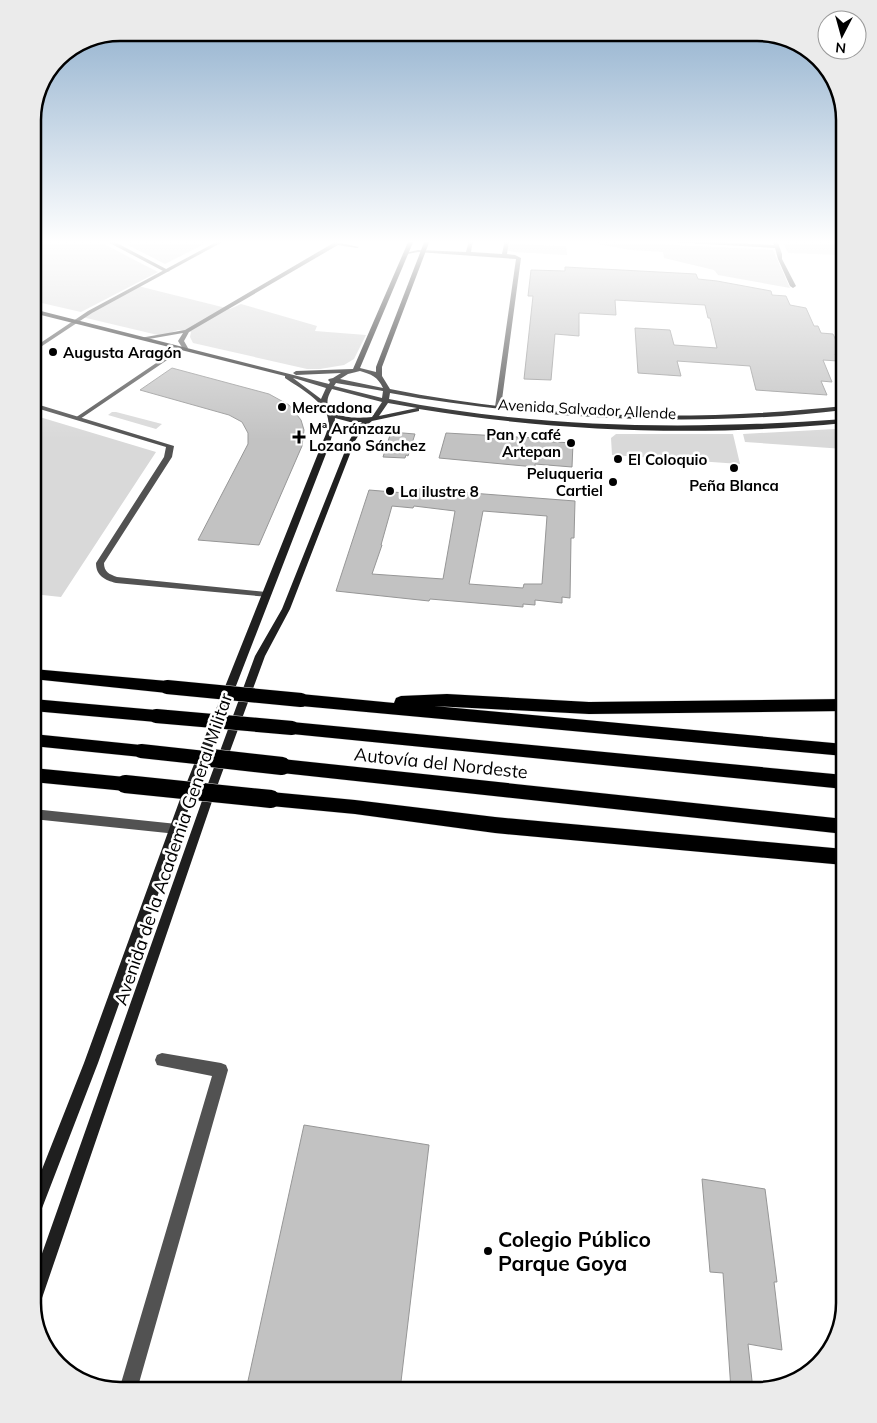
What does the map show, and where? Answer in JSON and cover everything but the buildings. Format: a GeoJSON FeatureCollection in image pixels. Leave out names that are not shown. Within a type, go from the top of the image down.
{"type":"FeatureCollection","features":[{"type":"Feature","properties":{"kind":"highway"},"geometry":{"type":"LineString","coordinates":[[41,675],[836,749]]}},
{"type":"Feature","properties":{"kind":"highway"},"geometry":{"type":"LineString","coordinates":[[342,704],[447,700],[589,708],[836,706]]}},
{"type":"Feature","properties":{"kind":"highway","name":"Autovía del Nordeste"},"geometry":{"type":"LineString","coordinates":[[41,706],[292,728],[836,781]]}},
{"type":"Feature","properties":{"kind":"highway","name":"Autovía del Nordeste"},"geometry":{"type":"LineString","coordinates":[[41,741],[836,826]]}},
{"type":"Feature","properties":{"kind":"highway"},"geometry":{"type":"LineString","coordinates":[[41,776],[355,807],[495,825],[836,856]]}},
{"type":"Feature","properties":{"kind":"main road"},"geometry":{"type":"LineString","coordinates":[[356,369],[384,306]]}},
{"type":"Feature","properties":{"kind":"main road"},"geometry":{"type":"LineString","coordinates":[[379,376],[379,367],[403,306]]}},
{"type":"Feature","properties":{"kind":"main road"},"geometry":{"type":"LineString","coordinates":[[41,313],[280,372],[330,373],[356,369],[372,372],[379,376],[386,384],[388,391],[387,401]]}},
{"type":"Feature","properties":{"kind":"main road"},"geometry":{"type":"LineString","coordinates":[[334,380],[348,370]]}},
{"type":"Feature","properties":{"kind":"main road"},"geometry":{"type":"LineString","coordinates":[[280,372],[310,393],[328,410],[347,420],[428,409]]}},
{"type":"Feature","properties":{"kind":"main road","name":"Avenida Salvador Allende"},"geometry":{"type":"LineString","coordinates":[[280,372],[388,391],[498,407],[600,415],[667,418],[750,416],[836,409]]}},
{"type":"Feature","properties":{"kind":"main road","name":"Avenida Salvador Allende"},"geometry":{"type":"LineString","coordinates":[[280,372],[387,401],[428,409],[552,423],[641,428],[744,427],[836,421]]}},
{"type":"Feature","properties":{"kind":"main road","name":"Avenida de la Academia General Militar"},"geometry":{"type":"LineString","coordinates":[[41,1179],[91,1063],[177,829],[325,446],[330,430],[328,410],[324,399],[334,380]]}},
{"type":"Feature","properties":{"kind":"main road","name":"Avenida de la Academia General Militar"},"geometry":{"type":"LineString","coordinates":[[41,1276],[260,656],[286,609],[352,441],[360,427],[372,418],[387,401]]}},
{"type":"Feature","properties":{"kind":"street"},"geometry":{"type":"LineString","coordinates":[[41,345],[101,306]]}},
{"type":"Feature","properties":{"kind":"street"},"geometry":{"type":"LineString","coordinates":[[143,338],[187,331],[229,306]]}},
{"type":"Feature","properties":{"kind":"street"},"geometry":{"type":"LineString","coordinates":[[498,407],[512,306]]}},
{"type":"Feature","properties":{"kind":"street"},"geometry":{"type":"LineString","coordinates":[[185,348],[181,341],[187,331]]}},
{"type":"Feature","properties":{"kind":"street"},"geometry":{"type":"LineString","coordinates":[[78,418],[174,353]]}},
{"type":"Feature","properties":{"kind":"street"},"geometry":{"type":"LineString","coordinates":[[41,407],[167,444],[171,449],[168,457],[100,563],[100,568],[105,576],[116,580],[266,595]]}},
{"type":"Feature","properties":{"kind":"street"},"geometry":{"type":"LineString","coordinates":[[41,815],[177,829]]}},
{"type":"Feature","properties":{"kind":"street"},"geometry":{"type":"LineString","coordinates":[[130,1382],[221,1070],[162,1060]]}},
{"type":"Feature","properties":{"kind":"shaded area"},"geometry":{"type":"Polygon","coordinates":[[[57,306],[92,306],[81,312],[57,306]]]}},
{"type":"Feature","properties":{"kind":"shaded area"},"geometry":{"type":"Polygon","coordinates":[[[101,306],[220,306],[230,309],[236,306],[249,306],[317,326],[315,331],[366,335],[354,359],[344,365],[307,369],[193,343],[190,337],[191,332],[178,330],[162,336],[82,317],[101,306]]]}},
{"type":"Feature","properties":{"kind":"shaded area"},"geometry":{"type":"Polygon","coordinates":[[[112,412],[162,424],[156,429],[108,415],[112,412]]]}},
{"type":"Feature","properties":{"kind":"shaded area"},"geometry":{"type":"Polygon","coordinates":[[[41,417],[156,452],[61,597],[41,595],[41,417]]]}},
{"type":"Feature","properties":{"kind":"shaded area"},"geometry":{"type":"Polygon","coordinates":[[[835,429],[836,448],[745,442],[743,434],[835,429]]]}},
{"type":"Feature","properties":{"kind":"shaded area"},"geometry":{"type":"Polygon","coordinates":[[[616,434],[733,434],[740,464],[612,455],[611,438],[616,434]]]}},
{"type":"Feature","properties":{"kind":"place","name":"Augusta Aragón"},"geometry":{"type":"Point","coordinates":[53,352]}},
{"type":"Feature","properties":{"kind":"place","name":"Mercadona"},"geometry":{"type":"Point","coordinates":[282,407]}},
{"type":"Feature","properties":{"kind":"place","name":"Mª Aránzazu Lozano Sánchez"},"geometry":{"type":"Point","coordinates":[299,437]}},
{"type":"Feature","properties":{"kind":"place","name":"Pan y café Artepan"},"geometry":{"type":"Point","coordinates":[571,443]}},
{"type":"Feature","properties":{"kind":"place","name":"El Coloquio"},"geometry":{"type":"Point","coordinates":[618,459]}},
{"type":"Feature","properties":{"kind":"place","name":"Peña Blanca"},"geometry":{"type":"Point","coordinates":[734,468]}},
{"type":"Feature","properties":{"kind":"place","name":"Peluqueria Cartiel"},"geometry":{"type":"Point","coordinates":[613,482]}},
{"type":"Feature","properties":{"kind":"place","name":"La ilustre 8"},"geometry":{"type":"Point","coordinates":[390,491]}},
{"type":"Feature","properties":{"kind":"place","name":"Colegio Público Parque Goya"},"geometry":{"type":"Point","coordinates":[488,1251]}}]}
